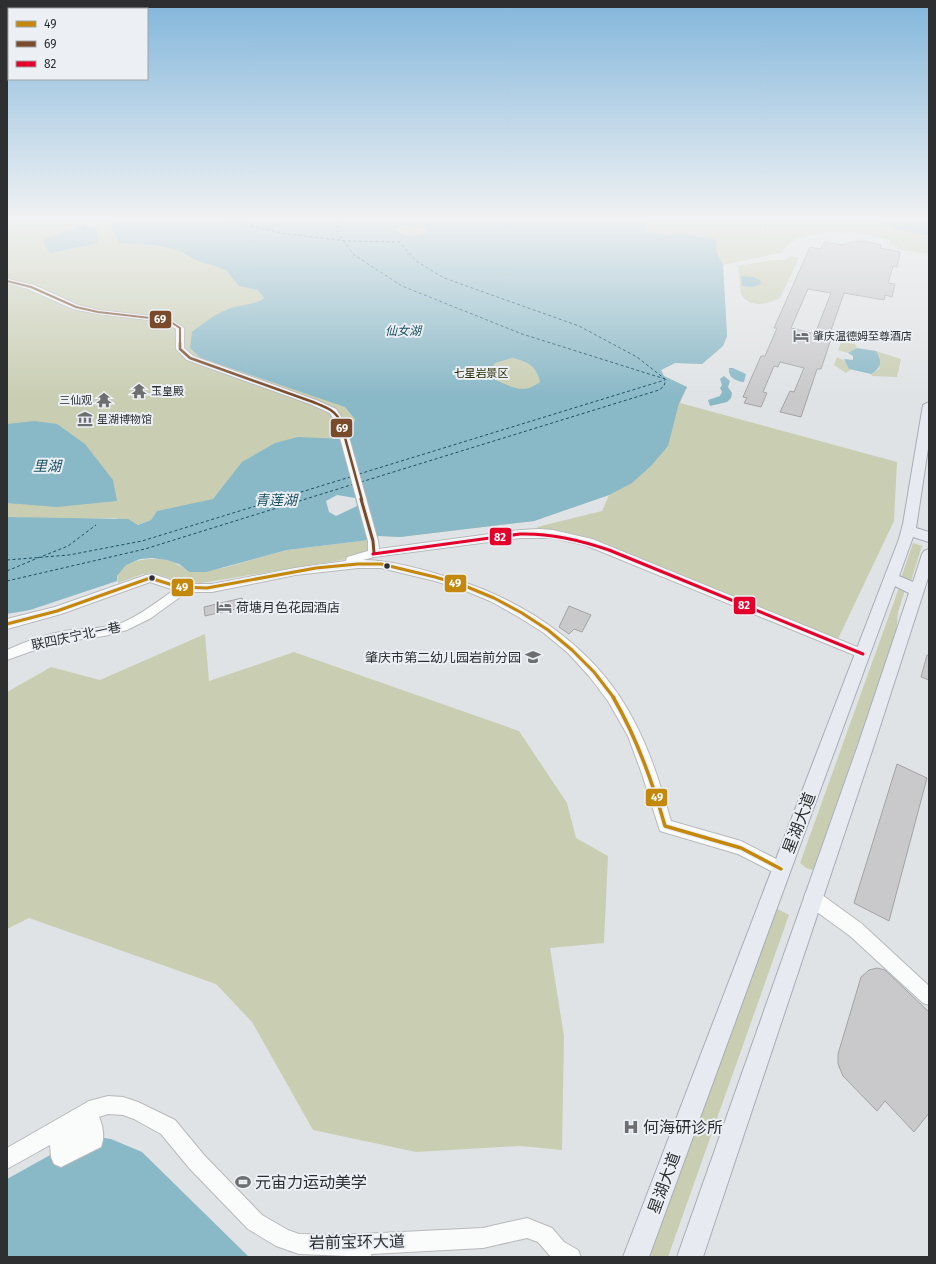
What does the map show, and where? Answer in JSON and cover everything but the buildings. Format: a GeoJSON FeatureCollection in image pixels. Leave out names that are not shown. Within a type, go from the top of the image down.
{"type":"FeatureCollection","features":[{"type":"Feature","properties":{"kind":"main road","name":"星湖大道"},"geometry":{"type":"LineString","coordinates":[[636,1257],[781,869],[892,579],[909,527],[926,441],[929,405]]}},
{"type":"Feature","properties":{"kind":"main road"},"geometry":{"type":"LineString","coordinates":[[909,527],[929,530]]}},
{"type":"Feature","properties":{"kind":"main road"},"geometry":{"type":"LineString","coordinates":[[909,527],[929,537]]}},
{"type":"Feature","properties":{"kind":"main road"},"geometry":{"type":"LineString","coordinates":[[690,1257],[812,898],[866,745],[916,590],[927,566],[929,554]]}},
{"type":"Feature","properties":{"kind":"main road"},"geometry":{"type":"LineString","coordinates":[[892,579],[916,590]]}},
{"type":"Feature","properties":{"kind":"street"},"geometry":{"type":"LineString","coordinates":[[7,281],[31,287],[60,301],[98,312],[168,320],[180,328],[180,349],[190,358],[332,410],[341,420],[373,541],[374,558]]}},
{"type":"Feature","properties":{"kind":"street"},"geometry":{"type":"LineString","coordinates":[[7,624],[57,611],[144,579],[156,578],[185,588],[212,588],[374,558],[520,534],[539,533],[572,538],[609,550],[863,654]]}},
{"type":"Feature","properties":{"kind":"street"},"geometry":{"type":"LineString","coordinates":[[374,558],[478,591],[517,609],[548,630],[574,652],[594,673],[608,690],[628,723],[648,769],[664,826],[741,848],[781,869]]}},
{"type":"Feature","properties":{"kind":"street","name":"联四庆宁北一巷"},"geometry":{"type":"LineString","coordinates":[[7,655],[30,644],[47,640],[106,632],[124,627],[149,613],[185,588]]}},
{"type":"Feature","properties":{"kind":"street"},"geometry":{"type":"LineString","coordinates":[[812,898],[856,930],[929,997]]}},
{"type":"Feature","properties":{"kind":"street","name":"岩前宝环大道"},"geometry":{"type":"LineString","coordinates":[[7,1159],[96,1108],[108,1105],[123,1106],[138,1111],[168,1127],[197,1162],[255,1222],[283,1239],[299,1244],[340,1245],[483,1238],[527,1228],[545,1235],[557,1249],[571,1257]]}},
{"type":"Feature","properties":{"kind":"street"},"geometry":{"type":"LineString","coordinates":[[357,1257],[362,1257]]}},
{"type":"Feature","properties":{"kind":"green space","name":"七星岩景区"},"geometry":{"type":"Polygon","coordinates":[[[7,279],[724,279],[727,336],[723,346],[702,364],[675,363],[661,370],[664,376],[687,387],[680,403],[897,462],[894,521],[838,639],[592,538],[556,530],[539,529],[537,527],[602,511],[609,495],[534,521],[400,537],[379,536],[369,540],[340,439],[222,489],[213,500],[157,511],[151,520],[137,525],[115,518],[59,519],[7,517],[7,279]]]}},
{"type":"Feature","properties":{"kind":"green space"},"geometry":{"type":"Polygon","coordinates":[[[739,279],[789,279],[780,298],[770,302],[759,304],[749,302],[741,294],[739,279]]]}},
{"type":"Feature","properties":{"kind":"green space"},"geometry":{"type":"Polygon","coordinates":[[[841,342],[855,344],[857,348],[848,353],[838,350],[841,342]]]}},
{"type":"Feature","properties":{"kind":"green space"},"geometry":{"type":"Polygon","coordinates":[[[876,351],[901,359],[897,377],[872,376],[871,374],[879,369],[880,357],[876,351]]]}},
{"type":"Feature","properties":{"kind":"green space"},"geometry":{"type":"Polygon","coordinates":[[[837,357],[845,361],[850,370],[846,373],[834,365],[837,357]]]}},
{"type":"Feature","properties":{"kind":"green space"},"geometry":{"type":"Polygon","coordinates":[[[369,540],[367,552],[354,558],[202,583],[182,582],[153,573],[143,574],[118,583],[118,575],[121,569],[127,564],[135,561],[152,559],[167,560],[176,563],[189,572],[223,568],[287,550],[369,540]]]}},
{"type":"Feature","properties":{"kind":"green space"},"geometry":{"type":"Polygon","coordinates":[[[913,543],[922,546],[911,581],[901,578],[913,543]]]}},
{"type":"Feature","properties":{"kind":"green space"},"geometry":{"type":"Polygon","coordinates":[[[900,585],[906,587],[898,612],[896,634],[813,870],[806,868],[800,863],[900,585]]]}},
{"type":"Feature","properties":{"kind":"green space"},"geometry":{"type":"Polygon","coordinates":[[[205,634],[209,681],[294,652],[519,731],[567,803],[576,838],[608,856],[604,943],[550,948],[564,1036],[562,1150],[520,1146],[416,1152],[313,1130],[252,1022],[216,984],[29,918],[7,929],[7,692],[51,667],[100,680],[205,634]]]}},
{"type":"Feature","properties":{"kind":"green space"},"geometry":{"type":"Polygon","coordinates":[[[774,907],[789,915],[668,1257],[646,1257],[774,907]]]}},
{"type":"Feature","properties":{"kind":"water","name":"仙女湖"},"geometry":{"type":"Polygon","coordinates":[[[233,279],[724,279],[727,336],[723,346],[702,364],[675,363],[661,370],[664,376],[687,387],[679,403],[668,446],[651,466],[632,483],[609,495],[534,521],[400,537],[379,536],[369,540],[287,550],[206,572],[189,572],[179,564],[167,560],[152,558],[140,559],[126,565],[117,576],[117,581],[30,610],[7,614],[7,517],[128,519],[138,525],[151,520],[157,511],[213,499],[242,462],[275,443],[298,437],[341,439],[350,437],[355,419],[345,407],[201,358],[190,348],[192,332],[207,321],[223,311],[254,303],[264,298],[258,290],[239,286],[233,279]],[[512,358],[495,363],[492,368],[493,375],[498,381],[516,388],[524,389],[532,387],[540,382],[539,376],[534,368],[527,363],[512,358]],[[337,495],[326,501],[329,512],[336,516],[357,506],[355,498],[337,495]]]}},
{"type":"Feature","properties":{"kind":"water"},"geometry":{"type":"Polygon","coordinates":[[[741,279],[758,279],[760,280],[761,284],[753,287],[742,286],[741,279]]]}},
{"type":"Feature","properties":{"kind":"water"},"geometry":{"type":"Polygon","coordinates":[[[857,348],[876,351],[880,358],[879,367],[871,374],[849,369],[844,359],[853,360],[853,356],[848,353],[857,348]]]}},
{"type":"Feature","properties":{"kind":"water"},"geometry":{"type":"Polygon","coordinates":[[[729,368],[733,368],[746,374],[744,382],[738,381],[731,377],[729,368]]]}},
{"type":"Feature","properties":{"kind":"water"},"geometry":{"type":"Polygon","coordinates":[[[724,376],[730,381],[728,387],[732,393],[731,398],[727,402],[710,406],[708,400],[720,396],[722,392],[720,388],[722,385],[720,379],[724,376]]]}},
{"type":"Feature","properties":{"kind":"water","name":"里湖"},"geometry":{"type":"Polygon","coordinates":[[[34,421],[57,424],[85,444],[113,480],[117,501],[57,507],[7,503],[7,424],[34,421]]]}},
{"type":"Feature","properties":{"kind":"water"},"geometry":{"type":"Polygon","coordinates":[[[90,1136],[111,1139],[142,1152],[249,1257],[7,1257],[7,1179],[52,1154],[90,1136]]]}},
{"type":"Feature","properties":{"kind":"ferry route"},"geometry":{"type":"LineString","coordinates":[[391,279],[402,286],[522,334],[665,379],[637,357],[579,326],[447,279]]}},
{"type":"Feature","properties":{"kind":"ferry route"},"geometry":{"type":"LineString","coordinates":[[361,482],[659,390],[664,386],[666,379]]}},
{"type":"Feature","properties":{"kind":"ferry route"},"geometry":{"type":"LineString","coordinates":[[359,474],[665,380]]}},
{"type":"Feature","properties":{"kind":"ferry route"},"geometry":{"type":"LineString","coordinates":[[39,557],[69,555],[142,541],[350,477]]}},
{"type":"Feature","properties":{"kind":"ferry route"},"geometry":{"type":"LineString","coordinates":[[7,581],[145,549],[354,484]]}},
{"type":"Feature","properties":{"kind":"ferry route"},"geometry":{"type":"LineString","coordinates":[[43,556],[68,546],[96,525]]}},
{"type":"Feature","properties":{"kind":"ferry route"},"geometry":{"type":"LineString","coordinates":[[7,560],[39,557]]}},
{"type":"Feature","properties":{"kind":"ferry route"},"geometry":{"type":"LineString","coordinates":[[7,571],[39,557]]}},
{"type":"Feature","properties":{"kind":"transit line","name":"69"},"geometry":{"type":"LineString","coordinates":[[7,281],[31,287],[76,307],[98,312],[168,320],[180,328],[180,349],[190,358],[313,402],[333,411],[341,423],[373,541],[374,553]]}},
{"type":"Feature","properties":{"kind":"transit line","name":"82"},"geometry":{"type":"LineString","coordinates":[[373,554],[520,534],[543,534],[565,537],[609,550],[863,654]]}},
{"type":"Feature","properties":{"kind":"transit line","name":"49"},"geometry":{"type":"LineString","coordinates":[[7,624],[57,611],[150,578],[179,587],[212,588],[316,568],[358,564],[382,564],[465,586],[494,598],[522,613],[548,630],[572,650],[594,672],[613,697],[635,736],[649,774],[665,826],[741,848],[781,869]]}},
{"type":"Feature","properties":{"kind":"place","name":"肇庆温德姆至尊酒店"},"geometry":{"type":"Point","coordinates":[801,336]}},
{"type":"Feature","properties":{"kind":"place","name":"玉皇殿"},"geometry":{"type":"Point","coordinates":[139,391]}},
{"type":"Feature","properties":{"kind":"place","name":"三仙观"},"geometry":{"type":"Point","coordinates":[104,400]}},
{"type":"Feature","properties":{"kind":"place","name":"星湖博物馆"},"geometry":{"type":"Point","coordinates":[85,419]}},
{"type":"Feature","properties":{"kind":"place","name":"荷塘月色花园酒店"},"geometry":{"type":"Point","coordinates":[224,607]}},
{"type":"Feature","properties":{"kind":"place","name":"肇庆市第二幼儿园岩前分园"},"geometry":{"type":"Point","coordinates":[533,657]}},
{"type":"Feature","properties":{"kind":"place","name":"何海研诊所"},"geometry":{"type":"Point","coordinates":[631,1127]}},
{"type":"Feature","properties":{"kind":"place","name":"元宙力运动美学"},"geometry":{"type":"Point","coordinates":[243,1182]}},
{"type":"Feature","properties":{"kind":"water label","name":"青莲湖"},"geometry":{"type":"Point","coordinates":[276,500]}}]}
